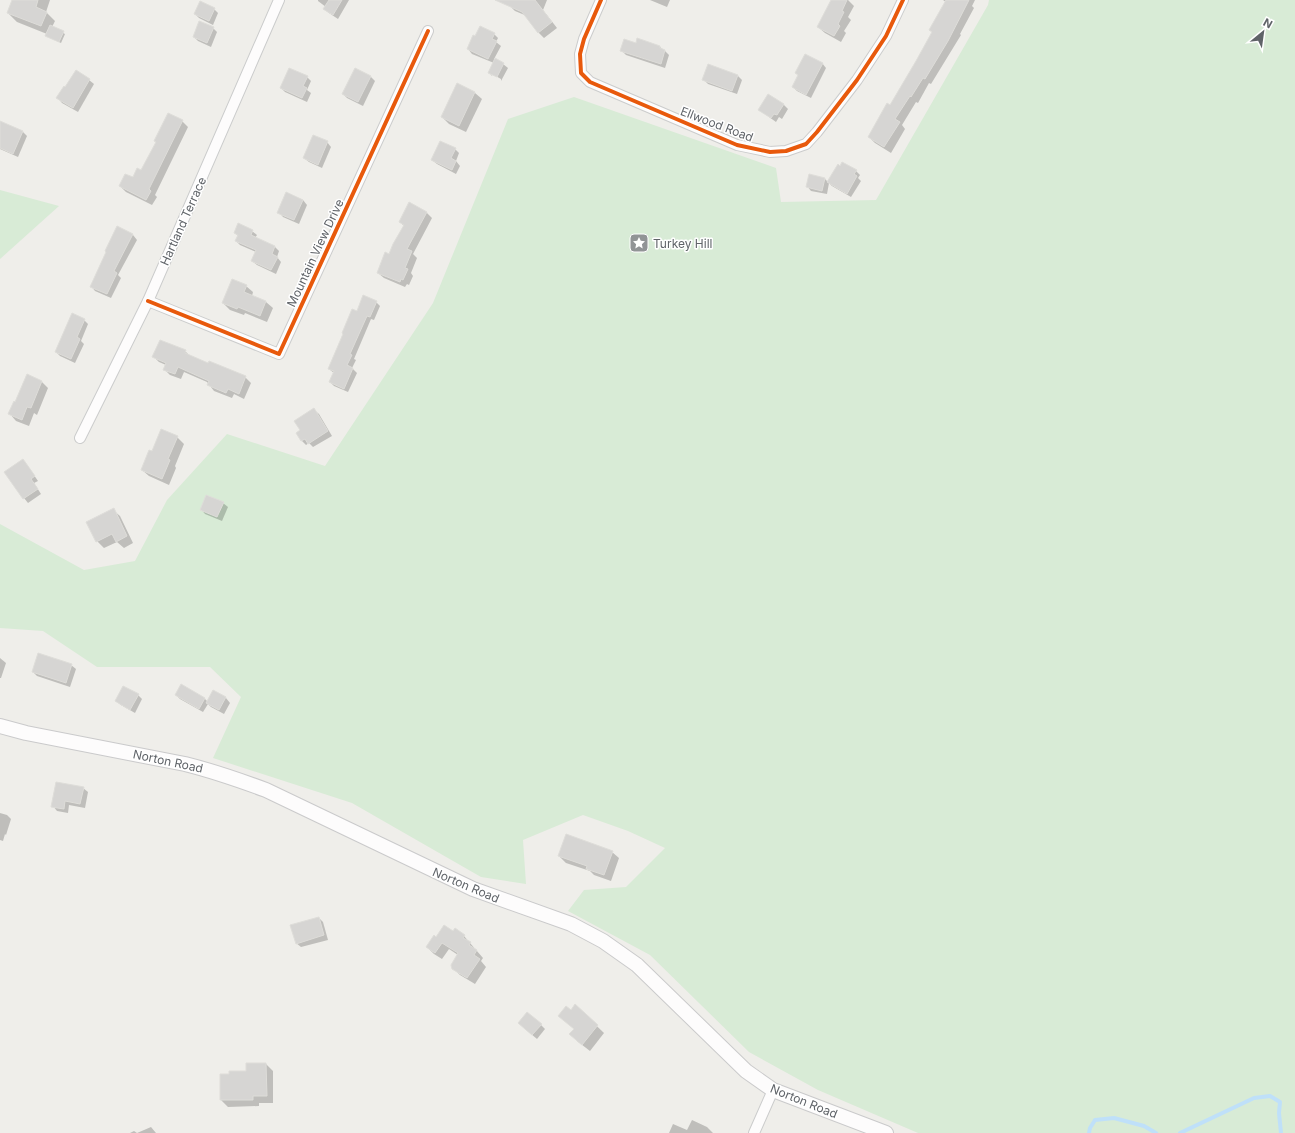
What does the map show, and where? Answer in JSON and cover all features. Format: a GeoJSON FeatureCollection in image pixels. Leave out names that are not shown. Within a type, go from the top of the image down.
{"type":"FeatureCollection","features":[{"type":"Feature","properties":{"kind":"main road","name":"Norton Road"},"geometry":{"type":"LineString","coordinates":[[0,726],[26,733],[211,770],[266,790],[473,889],[571,924],[604,941],[637,965],[746,1071],[773,1090],[886,1133]]}},
{"type":"Feature","properties":{"kind":"street","name":"Hartland Terrace"},"geometry":{"type":"LineString","coordinates":[[80,438],[148,301],[279,0]]}},
{"type":"Feature","properties":{"kind":"street","name":"Ellwood Road"},"geometry":{"type":"LineString","coordinates":[[601,0],[584,39],[580,54],[581,73],[590,82],[737,145],[770,152],[786,151],[806,144],[857,80],[886,36],[904,0]]}},
{"type":"Feature","properties":{"kind":"street","name":"Mountain View Drive"},"geometry":{"type":"LineString","coordinates":[[148,301],[279,354],[428,31]]}},
{"type":"Feature","properties":{"kind":"street"},"geometry":{"type":"LineString","coordinates":[[754,1133],[773,1090]]}},
{"type":"Feature","properties":{"kind":"green space"},"geometry":{"type":"Polygon","coordinates":[[[989,0],[1295,0],[1295,1133],[918,1133],[818,1090],[749,1052],[650,955],[568,911],[584,890],[626,887],[665,848],[628,831],[583,815],[523,840],[526,884],[481,877],[352,803],[213,758],[241,697],[210,667],[97,667],[43,631],[0,628],[0,524],[84,570],[135,561],[167,500],[227,434],[325,466],[433,303],[508,119],[574,97],[776,168],[781,202],[876,200],[988,5],[989,0]]]}},
{"type":"Feature","properties":{"kind":"green space"},"geometry":{"type":"Polygon","coordinates":[[[0,190],[59,206],[0,259],[0,190]]]}},
{"type":"Feature","properties":{"kind":"building"},"geometry":{"type":"Polygon","coordinates":[[[12,0],[38,0],[36,7],[47,12],[41,26],[7,13],[12,0]]]}},
{"type":"Feature","properties":{"kind":"building"},"geometry":{"type":"Polygon","coordinates":[[[329,0],[342,0],[333,15],[323,9],[329,0]]]}},
{"type":"Feature","properties":{"kind":"building"},"geometry":{"type":"Polygon","coordinates":[[[495,0],[535,0],[552,22],[538,33],[522,12],[495,0]]]}},
{"type":"Feature","properties":{"kind":"building"},"geometry":{"type":"Polygon","coordinates":[[[831,0],[847,0],[842,11],[844,12],[838,24],[840,26],[834,36],[817,27],[831,0]]]}},
{"type":"Feature","properties":{"kind":"building"},"geometry":{"type":"Polygon","coordinates":[[[946,0],[969,0],[948,41],[925,79],[923,78],[895,119],[900,122],[884,147],[868,137],[887,103],[890,105],[916,61],[932,32],[929,30],[946,0]]]}},
{"type":"Feature","properties":{"kind":"building"},"geometry":{"type":"Polygon","coordinates":[[[200,1],[215,8],[209,21],[194,14],[200,1]]]}},
{"type":"Feature","properties":{"kind":"building"},"geometry":{"type":"Polygon","coordinates":[[[199,21],[214,27],[207,43],[193,37],[199,21]]]}},
{"type":"Feature","properties":{"kind":"building"},"geometry":{"type":"Polygon","coordinates":[[[50,25],[64,31],[59,42],[45,36],[50,25]]]}},
{"type":"Feature","properties":{"kind":"building"},"geometry":{"type":"Polygon","coordinates":[[[480,26],[495,33],[492,39],[497,41],[488,59],[467,49],[473,35],[475,36],[480,26]]]}},
{"type":"Feature","properties":{"kind":"building"},"geometry":{"type":"Polygon","coordinates":[[[637,38],[660,46],[660,48],[665,50],[661,64],[620,51],[624,39],[636,43],[637,38]]]}},
{"type":"Feature","properties":{"kind":"building"},"geometry":{"type":"Polygon","coordinates":[[[805,54],[823,63],[806,95],[792,87],[798,75],[795,73],[805,54]]]}},
{"type":"Feature","properties":{"kind":"building"},"geometry":{"type":"Polygon","coordinates":[[[495,58],[504,63],[497,77],[488,73],[495,58]]]}},
{"type":"Feature","properties":{"kind":"building"},"geometry":{"type":"Polygon","coordinates":[[[708,64],[738,75],[732,91],[702,80],[708,64]]]}},
{"type":"Feature","properties":{"kind":"building"},"geometry":{"type":"Polygon","coordinates":[[[289,68],[308,76],[303,86],[307,88],[302,98],[280,88],[289,68]]]}},
{"type":"Feature","properties":{"kind":"building"},"geometry":{"type":"Polygon","coordinates":[[[355,68],[371,76],[358,102],[342,94],[355,68]]]}},
{"type":"Feature","properties":{"kind":"building"},"geometry":{"type":"Polygon","coordinates":[[[76,70],[90,79],[73,108],[56,98],[76,70]]]}},
{"type":"Feature","properties":{"kind":"building"},"geometry":{"type":"Polygon","coordinates":[[[457,83],[475,92],[459,126],[441,117],[457,83]]]}},
{"type":"Feature","properties":{"kind":"building"},"geometry":{"type":"Polygon","coordinates":[[[768,94],[784,104],[777,115],[774,114],[771,118],[758,110],[768,94]]]}},
{"type":"Feature","properties":{"kind":"building"},"geometry":{"type":"Polygon","coordinates":[[[168,113],[183,120],[149,189],[151,191],[146,200],[119,186],[125,174],[133,177],[137,168],[141,170],[156,142],[154,141],[168,113]]]}},
{"type":"Feature","properties":{"kind":"building"},"geometry":{"type":"Polygon","coordinates":[[[0,121],[23,131],[13,154],[0,148],[0,121]]]}},
{"type":"Feature","properties":{"kind":"building"},"geometry":{"type":"Polygon","coordinates":[[[313,135],[328,141],[318,165],[303,158],[313,135]]]}},
{"type":"Feature","properties":{"kind":"building"},"geometry":{"type":"Polygon","coordinates":[[[440,141],[456,148],[451,158],[456,161],[452,170],[431,160],[440,141]]]}},
{"type":"Feature","properties":{"kind":"building"},"geometry":{"type":"Polygon","coordinates":[[[842,162],[857,170],[854,174],[857,176],[847,194],[827,182],[838,164],[840,166],[842,162]]]}},
{"type":"Feature","properties":{"kind":"building"},"geometry":{"type":"Polygon","coordinates":[[[809,174],[825,178],[822,191],[806,187],[809,174]]]}},
{"type":"Feature","properties":{"kind":"building"},"geometry":{"type":"Polygon","coordinates":[[[286,192],[303,200],[294,220],[277,213],[286,192]]]}},
{"type":"Feature","properties":{"kind":"building"},"geometry":{"type":"Polygon","coordinates":[[[409,202],[427,212],[407,249],[412,251],[405,268],[408,269],[403,280],[401,279],[400,282],[377,273],[385,252],[389,254],[404,225],[399,222],[409,202]]]}},
{"type":"Feature","properties":{"kind":"building"},"geometry":{"type":"Polygon","coordinates":[[[238,223],[253,230],[251,235],[275,246],[272,254],[278,257],[271,270],[251,261],[256,250],[235,241],[238,235],[234,233],[238,223]]]}},
{"type":"Feature","properties":{"kind":"building"},"geometry":{"type":"Polygon","coordinates":[[[117,226],[133,234],[114,271],[117,273],[107,294],[90,287],[117,226]]]}},
{"type":"Feature","properties":{"kind":"building"},"geometry":{"type":"Polygon","coordinates":[[[232,279],[247,285],[244,292],[266,301],[260,316],[238,307],[237,309],[222,303],[232,279]]]}},
{"type":"Feature","properties":{"kind":"building"},"geometry":{"type":"Polygon","coordinates":[[[363,295],[377,301],[370,317],[367,316],[350,354],[352,355],[347,365],[353,368],[344,389],[329,382],[334,371],[328,369],[352,309],[357,311],[363,295]]]}},
{"type":"Feature","properties":{"kind":"building"},"geometry":{"type":"Polygon","coordinates":[[[72,313],[85,319],[77,337],[80,339],[71,359],[55,352],[72,313]]]}},
{"type":"Feature","properties":{"kind":"building"},"geometry":{"type":"Polygon","coordinates":[[[160,340],[186,350],[185,353],[208,363],[209,361],[246,376],[239,394],[228,389],[226,393],[207,385],[209,381],[178,367],[175,374],[163,370],[166,363],[152,357],[160,340]]]}},
{"type":"Feature","properties":{"kind":"building"},"geometry":{"type":"Polygon","coordinates":[[[27,374],[42,381],[31,408],[27,407],[22,420],[8,414],[27,374]]]}},
{"type":"Feature","properties":{"kind":"building"},"geometry":{"type":"Polygon","coordinates":[[[314,408],[328,431],[308,444],[305,439],[301,441],[296,433],[300,430],[294,421],[314,408]]]}},
{"type":"Feature","properties":{"kind":"building"},"geometry":{"type":"Polygon","coordinates":[[[161,429],[178,436],[168,459],[170,460],[162,479],[141,470],[149,450],[152,451],[161,429]]]}},
{"type":"Feature","properties":{"kind":"building"},"geometry":{"type":"Polygon","coordinates":[[[23,459],[35,476],[31,479],[38,489],[23,499],[4,472],[23,459]]]}},
{"type":"Feature","properties":{"kind":"building"},"geometry":{"type":"Polygon","coordinates":[[[206,495],[224,502],[217,517],[200,510],[206,495]]]}},
{"type":"Feature","properties":{"kind":"building"},"geometry":{"type":"Polygon","coordinates":[[[114,508],[127,536],[116,542],[112,534],[96,542],[86,522],[114,508]]]}},
{"type":"Feature","properties":{"kind":"building"},"geometry":{"type":"Polygon","coordinates":[[[38,653],[72,664],[66,683],[32,672],[38,653]]]}},
{"type":"Feature","properties":{"kind":"building"},"geometry":{"type":"Polygon","coordinates":[[[181,684],[205,698],[199,709],[175,695],[181,684]]]}},
{"type":"Feature","properties":{"kind":"building"},"geometry":{"type":"Polygon","coordinates":[[[123,686],[139,694],[130,710],[115,701],[123,686]]]}},
{"type":"Feature","properties":{"kind":"building"},"geometry":{"type":"Polygon","coordinates":[[[213,690],[226,697],[219,710],[206,703],[213,690]]]}},
{"type":"Feature","properties":{"kind":"building"},"geometry":{"type":"Polygon","coordinates":[[[56,782],[84,787],[80,804],[65,801],[64,809],[51,807],[56,782]]]}},
{"type":"Feature","properties":{"kind":"building"},"geometry":{"type":"Polygon","coordinates":[[[566,834],[613,851],[604,875],[586,869],[587,866],[558,856],[566,834]]]}},
{"type":"Feature","properties":{"kind":"building"},"geometry":{"type":"Polygon","coordinates":[[[319,917],[324,935],[296,944],[290,925],[319,917]]]}},
{"type":"Feature","properties":{"kind":"building"},"geometry":{"type":"Polygon","coordinates":[[[444,925],[453,931],[455,928],[465,935],[463,938],[471,942],[469,945],[477,950],[474,955],[480,959],[467,978],[452,969],[451,965],[458,953],[442,943],[435,953],[426,947],[434,935],[436,937],[444,925]]]}},
{"type":"Feature","properties":{"kind":"building"},"geometry":{"type":"Polygon","coordinates":[[[575,1004],[598,1025],[582,1045],[569,1034],[574,1029],[558,1016],[566,1006],[571,1010],[575,1004]]]}},
{"type":"Feature","properties":{"kind":"building"},"geometry":{"type":"Polygon","coordinates":[[[527,1012],[542,1024],[532,1035],[518,1023],[527,1012]]]}},
{"type":"Feature","properties":{"kind":"building"},"geometry":{"type":"Polygon","coordinates":[[[246,1063],[266,1063],[267,1096],[253,1096],[253,1100],[220,1100],[220,1074],[229,1074],[229,1071],[246,1071],[246,1063]]]}},
{"type":"Feature","properties":{"kind":"waterway"},"geometry":{"type":"LineString","coordinates":[[1180,1133],[1254,1098],[1270,1096],[1280,1102],[1279,1113],[1281,1133]]}},
{"type":"Feature","properties":{"kind":"waterway"},"geometry":{"type":"LineString","coordinates":[[1089,1133],[1095,1120],[1114,1118],[1144,1126],[1156,1133]]}},
{"type":"Feature","properties":{"kind":"cycle path"},"geometry":{"type":"LineString","coordinates":[[601,0],[584,39],[580,54],[581,73],[590,82],[737,145],[770,152],[786,151],[806,144],[817,132],[857,80],[886,36],[903,0]]}},
{"type":"Feature","properties":{"kind":"cycle path"},"geometry":{"type":"LineString","coordinates":[[148,301],[279,354],[428,31]]}},
{"type":"Feature","properties":{"kind":"place","name":"Turkey Hill"},"geometry":{"type":"Point","coordinates":[639,243]}}]}
